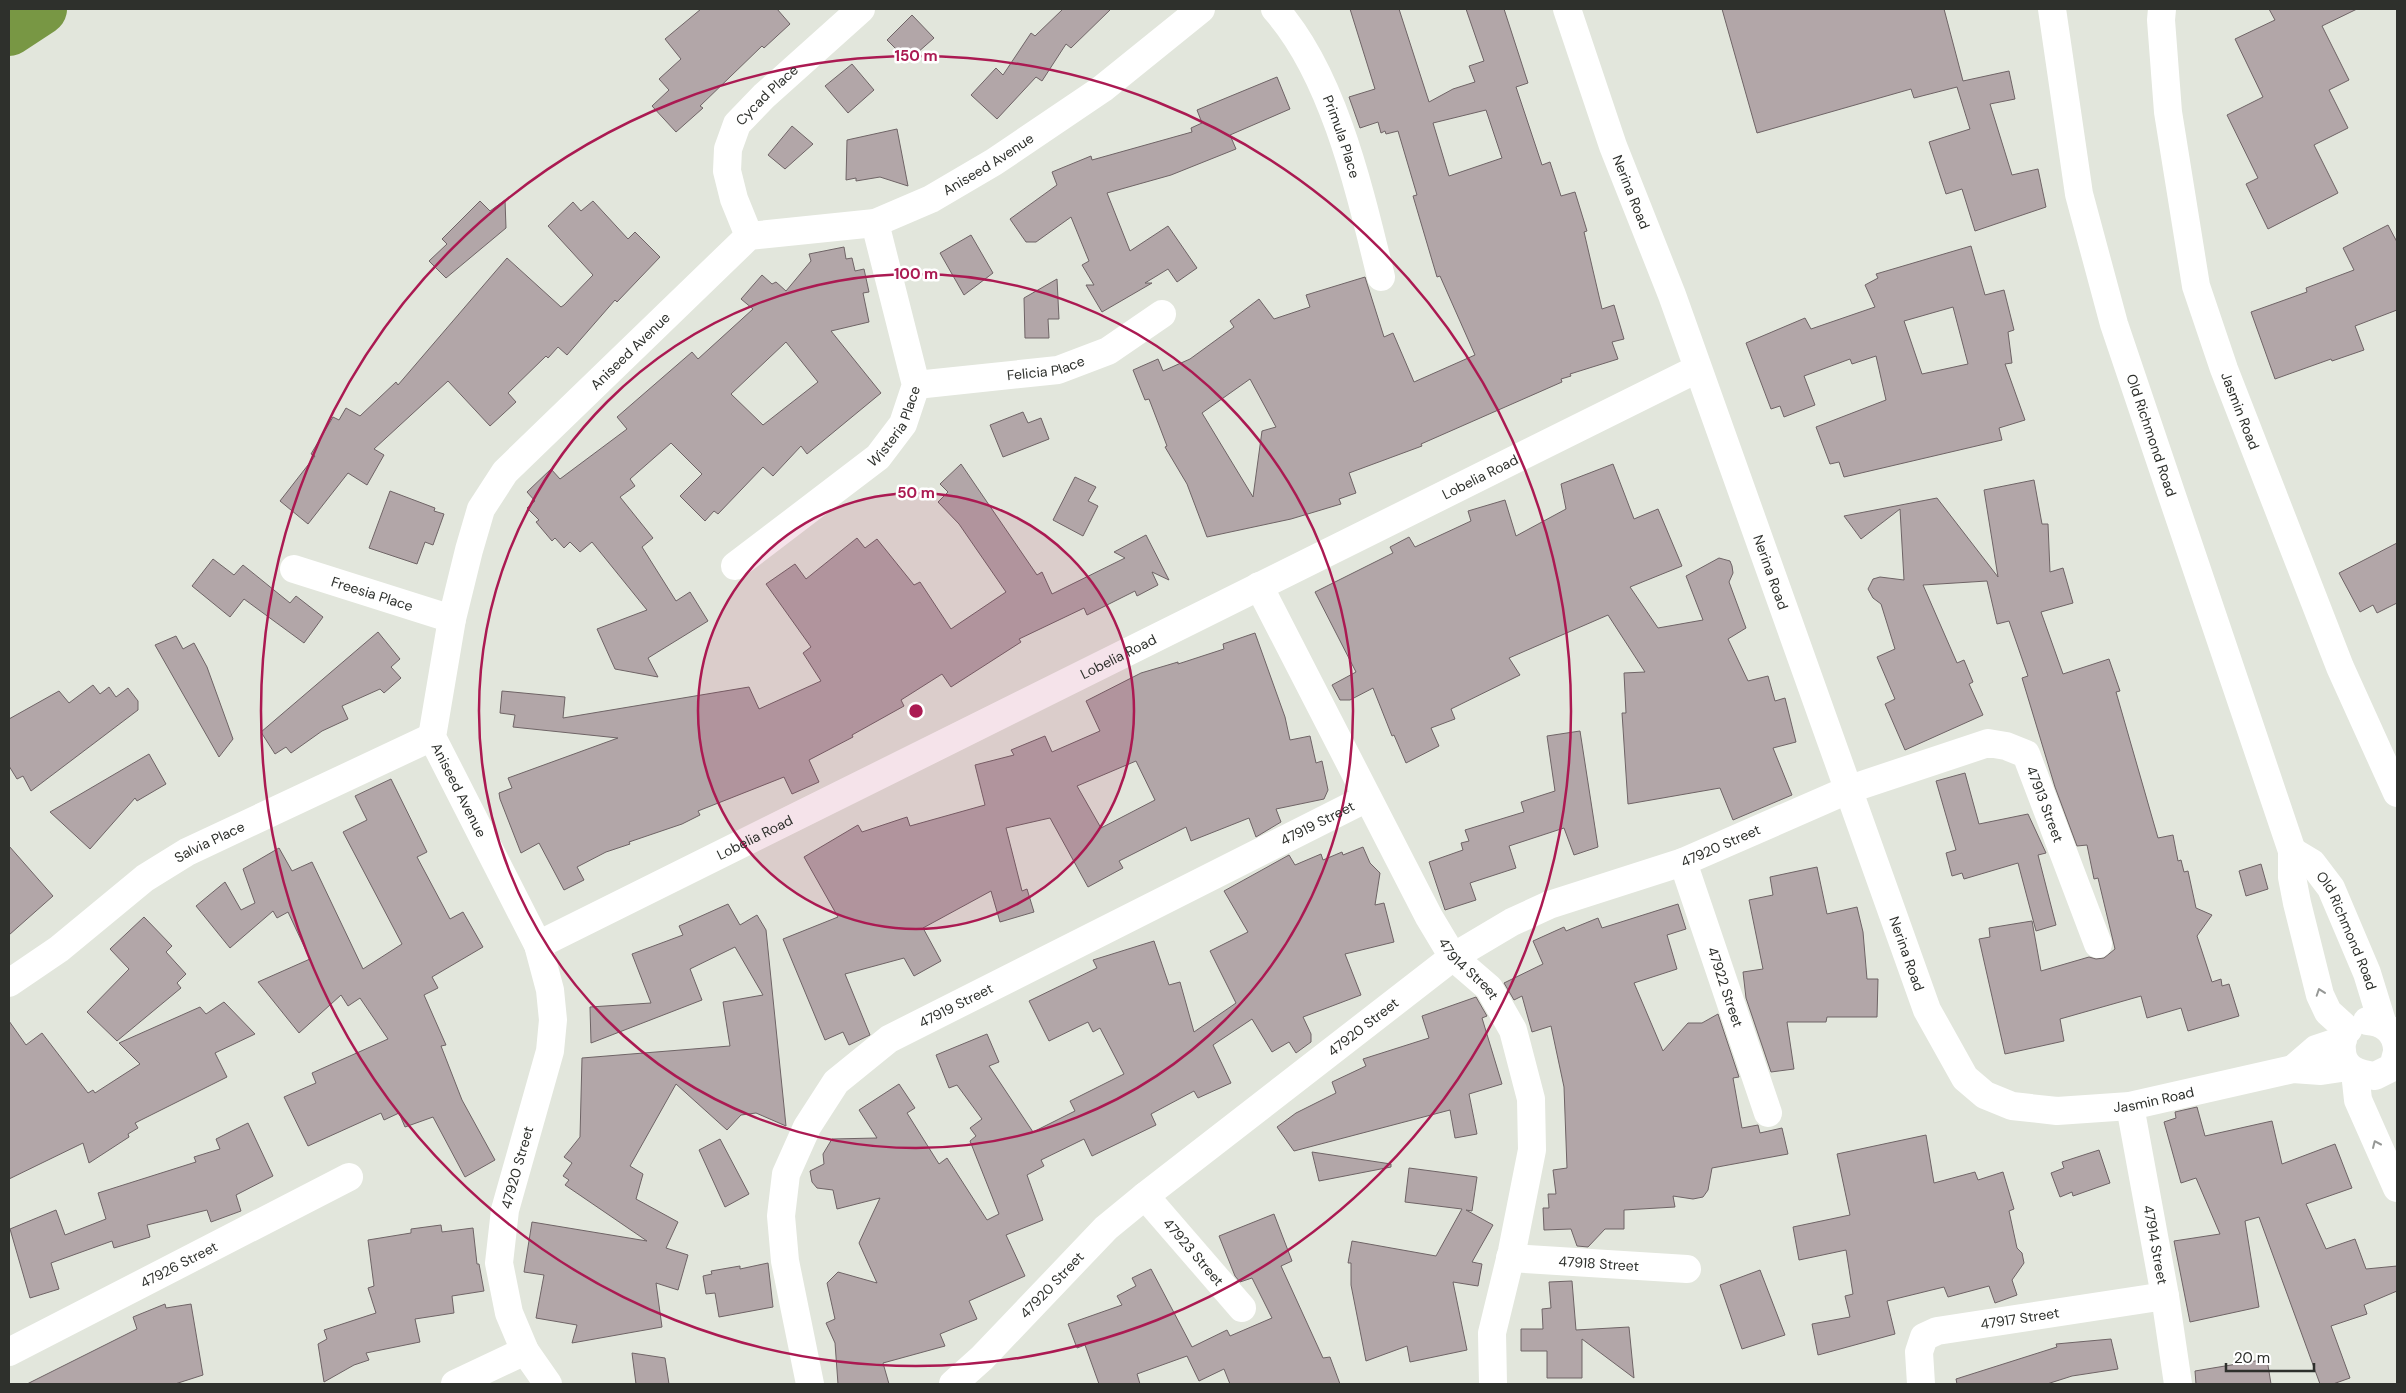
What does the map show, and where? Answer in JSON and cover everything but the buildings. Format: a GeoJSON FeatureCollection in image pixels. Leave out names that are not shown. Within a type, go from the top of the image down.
{"type":"FeatureCollection","features":[{"type":"Feature","properties":{"kind":"street","name":"Cycad Place"},"geometry":{"type":"LineString","coordinates":[[749,236],[734,199],[728,171],[728,149],[737,124],[764,96],[861,9]]}},
{"type":"Feature","properties":{"kind":"street","name":"Aniseed Avenue"},"geometry":{"type":"LineString","coordinates":[[538,945],[432,737],[452,619],[481,509],[505,472],[749,236],[875,223],[931,199],[994,162],[1102,89],[1201,9]]}},
{"type":"Feature","properties":{"kind":"street","name":"Primula Place"},"geometry":{"type":"LineString","coordinates":[[1275,9],[1289,25],[1313,66],[1334,117],[1360,188],[1381,277]]}},
{"type":"Feature","properties":{"kind":"street","name":"Nerina Road"},"geometry":{"type":"LineString","coordinates":[[1567,9],[1613,146],[1672,295],[1697,369],[1850,789],[1927,1010],[1965,1078],[1985,1095],[2012,1106]]}},
{"type":"Feature","properties":{"kind":"street","name":"Old Richmond Road"},"geometry":{"type":"LineString","coordinates":[[2052,9],[2079,194],[2114,324],[2292,851],[2292,876],[2296,903],[2320,995],[2328,1012],[2346,1035]]}},
{"type":"Feature","properties":{"kind":"street","name":"Jasmin Road"},"geometry":{"type":"LineString","coordinates":[[2162,9],[2161,20],[2168,112],[2196,286],[2224,369],[2340,667],[2396,787]]}},
{"type":"Feature","properties":{"kind":"street","name":"Wisteria Place"},"geometry":{"type":"LineString","coordinates":[[735,566],[878,457],[903,424],[916,385],[875,223]]}},
{"type":"Feature","properties":{"kind":"street","name":"Felicia Place"},"geometry":{"type":"LineString","coordinates":[[916,385],[1058,370],[1108,351],[1162,314]]}},
{"type":"Feature","properties":{"kind":"street","name":"Lobelia Road"},"geometry":{"type":"LineString","coordinates":[[538,945],[1697,369]]}},
{"type":"Feature","properties":{"kind":"street","name":"Freesia Place"},"geometry":{"type":"LineString","coordinates":[[294,569],[452,619]]}},
{"type":"Feature","properties":{"kind":"street","name":"47914 Street"},"geometry":{"type":"LineString","coordinates":[[1259,586],[1428,917],[1453,957],[1490,988],[1513,1030],[1531,1099],[1532,1150],[1510,1258],[1492,1333],[1493,1384]]}},
{"type":"Feature","properties":{"kind":"street","name":"Salvia Place"},"geometry":{"type":"LineString","coordinates":[[9,983],[58,949],[145,878],[187,852],[432,737]]}},
{"type":"Feature","properties":{"kind":"street","name":"47913 Street"},"geometry":{"type":"LineString","coordinates":[[1850,789],[1988,743],[2006,746],[2026,754],[2098,944]]}},
{"type":"Feature","properties":{"kind":"street","name":"47920 Street"},"geometry":{"type":"LineString","coordinates":[[953,1384],[982,1358],[1106,1228],[1453,957],[1512,922],[1549,905],[1683,862],[1850,789]]}},
{"type":"Feature","properties":{"kind":"street","name":"47919 Street"},"geometry":{"type":"LineString","coordinates":[[810,1384],[789,1290],[781,1216],[786,1174],[806,1126],[836,1082],[890,1039],[1367,798]]}},
{"type":"Feature","properties":{"kind":"street","name":"Old Richmond Road"},"geometry":{"type":"LineString","coordinates":[[2292,851],[2312,863],[2332,888],[2367,973],[2394,1049]]}},
{"type":"Feature","properties":{"kind":"street","name":"47922 Street"},"geometry":{"type":"LineString","coordinates":[[1683,862],[1768,1113]]}},
{"type":"Feature","properties":{"kind":"street","name":"47920 Street"},"geometry":{"type":"LineString","coordinates":[[538,945],[550,990],[552,1020],[550,1051],[505,1210],[500,1263],[509,1313],[526,1351],[548,1384]]}},
{"type":"Feature","properties":{"kind":"street"},"geometry":{"type":"LineString","coordinates":[[2352,1069],[2375,1076],[2394,1049],[2364,1021],[2346,1035],[2342,1054],[2352,1069],[2358,1100],[2397,1188]]}},
{"type":"Feature","properties":{"kind":"street","name":"Jasmin Road"},"geometry":{"type":"LineString","coordinates":[[2293,1069],[2316,1049],[2346,1035]]}},
{"type":"Feature","properties":{"kind":"street","name":"Jasmin Road"},"geometry":{"type":"LineString","coordinates":[[2012,1106],[2057,1111],[2130,1106],[2293,1069],[2321,1071],[2352,1069]]}},
{"type":"Feature","properties":{"kind":"street","name":"47914 Street"},"geometry":{"type":"LineString","coordinates":[[2130,1106],[2165,1296],[2178,1384]]}},
{"type":"Feature","properties":{"kind":"street","name":"47926 Street"},"geometry":{"type":"LineString","coordinates":[[9,1352],[349,1177]]}},
{"type":"Feature","properties":{"kind":"street","name":"47923 Street"},"geometry":{"type":"LineString","coordinates":[[1145,1196],[1242,1308]]}},
{"type":"Feature","properties":{"kind":"street","name":"47918 Street"},"geometry":{"type":"LineString","coordinates":[[1510,1258],[1687,1269]]}},
{"type":"Feature","properties":{"kind":"street","name":"47917 Street"},"geometry":{"type":"LineString","coordinates":[[1921,1384],[1919,1352],[1924,1337],[1937,1331],[2165,1296]]}},
{"type":"Feature","properties":{"kind":"street"},"geometry":{"type":"LineString","coordinates":[[455,1384],[526,1351]]}},
{"type":"Feature","properties":{"kind":"waterway"},"geometry":{"type":"LineString","coordinates":[[9,30],[41,9]]}}]}
